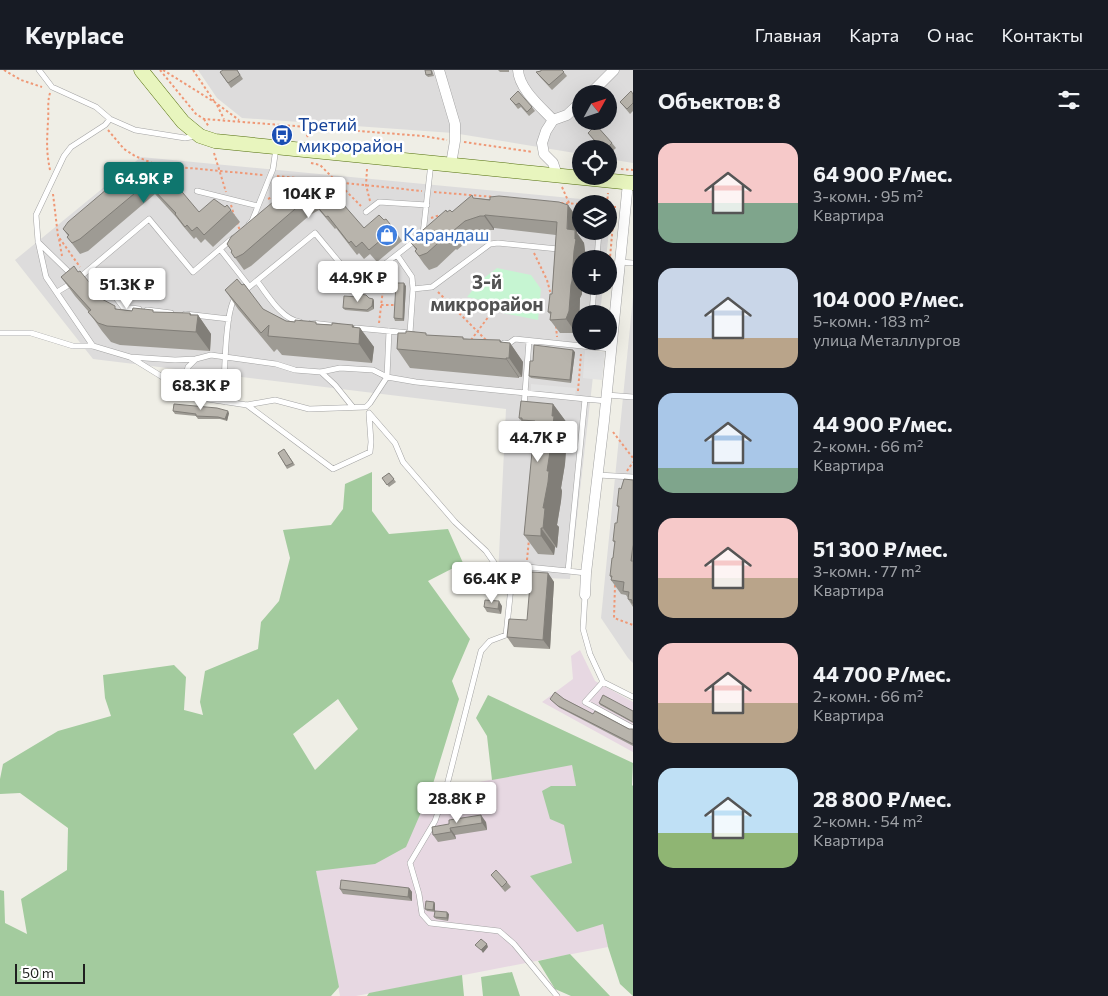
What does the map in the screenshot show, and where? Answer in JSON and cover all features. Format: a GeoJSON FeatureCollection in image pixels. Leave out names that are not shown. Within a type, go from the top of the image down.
{"type":"FeatureCollection","features":[{"type":"Feature","properties":{"kind":"street"},"geometry":{"type":"LineString","coordinates":[[141,70],[183,122],[200,136],[226,144],[431,162],[631,183],[617,252]]}},
{"type":"Feature","properties":{"kind":"street"},"geometry":{"type":"LineString","coordinates":[[439,70],[455,124],[455,141],[451,164]]}},
{"type":"Feature","properties":{"kind":"street"},"geometry":{"type":"LineString","coordinates":[[518,70],[519,78],[528,93],[554,120]]}},
{"type":"Feature","properties":{"kind":"street"},"geometry":{"type":"LineString","coordinates":[[599,85],[614,70]]}},
{"type":"Feature","properties":{"kind":"street"},"geometry":{"type":"LineString","coordinates":[[557,176],[553,163],[544,154],[542,143],[546,131],[554,120],[567,115],[572,110]]}},
{"type":"Feature","properties":{"kind":"street"},"geometry":{"type":"LineString","coordinates":[[585,595],[611,350]]}},
{"type":"Feature","properties":{"kind":"lane"},"geometry":{"type":"LineString","coordinates":[[39,70],[52,86],[96,107],[110,118],[136,130],[185,138],[200,136]]}},
{"type":"Feature","properties":{"kind":"lane"},"geometry":{"type":"LineString","coordinates":[[93,346],[46,277],[38,241],[36,214],[64,156],[71,147],[105,125],[110,118]]}},
{"type":"Feature","properties":{"kind":"lane"},"geometry":{"type":"LineString","coordinates":[[246,226],[252,221],[270,175],[276,148]]}},
{"type":"Feature","properties":{"kind":"lane"},"geometry":{"type":"LineString","coordinates":[[226,402],[224,393],[226,357],[232,301],[315,233],[358,285],[423,234],[431,162]]}},
{"type":"Feature","properties":{"kind":"lane"},"geometry":{"type":"LineString","coordinates":[[197,192],[258,206]]}},
{"type":"Feature","properties":{"kind":"lane"},"geometry":{"type":"LineString","coordinates":[[366,212],[379,202],[427,205]]}},
{"type":"Feature","properties":{"kind":"lane"},"geometry":{"type":"LineString","coordinates":[[57,292],[77,280],[149,219],[193,272],[240,231]]}},
{"type":"Feature","properties":{"kind":"lane"},"geometry":{"type":"LineString","coordinates":[[38,241],[77,280]]}},
{"type":"Feature","properties":{"kind":"lane"},"geometry":{"type":"LineString","coordinates":[[413,289],[432,287],[490,244],[498,243],[558,249]]}},
{"type":"Feature","properties":{"kind":"lane"},"geometry":{"type":"LineString","coordinates":[[220,249],[249,286]]}},
{"type":"Feature","properties":{"kind":"lane"},"geometry":{"type":"LineString","coordinates":[[398,255],[412,277],[410,333]]}},
{"type":"Feature","properties":{"kind":"lane"},"geometry":{"type":"LineString","coordinates":[[617,262],[633,263]]}},
{"type":"Feature","properties":{"kind":"lane"},"geometry":{"type":"LineString","coordinates":[[92,267],[123,308],[229,319]]}},
{"type":"Feature","properties":{"kind":"lane"},"geometry":{"type":"LineString","coordinates":[[257,280],[285,316],[293,321],[340,326]]}},
{"type":"Feature","properties":{"kind":"lane"},"geometry":{"type":"LineString","coordinates":[[350,327],[419,334]]}},
{"type":"Feature","properties":{"kind":"lane"},"geometry":{"type":"LineString","coordinates":[[130,357],[182,389],[201,398],[247,405],[275,400],[309,409],[366,406],[370,403],[386,376],[389,331]]}},
{"type":"Feature","properties":{"kind":"lane"},"geometry":{"type":"LineString","coordinates":[[0,333],[31,333],[73,346],[93,346],[130,357],[175,360],[196,359],[211,355],[276,364],[295,370],[321,372],[340,368],[373,370],[386,376],[416,382],[525,394],[585,399],[633,397]]}},
{"type":"Feature","properties":{"kind":"lane"},"geometry":{"type":"LineString","coordinates":[[488,342],[508,344],[515,339],[572,345]]}},
{"type":"Feature","properties":{"kind":"lane"},"geometry":{"type":"LineString","coordinates":[[529,341],[522,435],[529,448],[536,453]]}},
{"type":"Feature","properties":{"kind":"lane"},"geometry":{"type":"LineString","coordinates":[[182,389],[188,367],[196,359]]}},
{"type":"Feature","properties":{"kind":"lane"},"geometry":{"type":"LineString","coordinates":[[321,372],[335,385],[352,406]]}},
{"type":"Feature","properties":{"kind":"lane"},"geometry":{"type":"LineString","coordinates":[[568,571],[585,399]]}},
{"type":"Feature","properties":{"kind":"lane"},"geometry":{"type":"LineString","coordinates":[[247,405],[333,469],[370,452],[369,413]]}},
{"type":"Feature","properties":{"kind":"lane"},"geometry":{"type":"LineString","coordinates":[[366,406],[369,413],[395,443],[403,462],[455,522],[486,551],[511,587],[506,635],[490,641],[481,651],[446,789],[435,821],[410,863],[419,894],[422,914],[430,924],[499,931],[514,944],[557,996]]}},
{"type":"Feature","properties":{"kind":"lane"},"geometry":{"type":"LineString","coordinates":[[598,475],[633,478]]}},
{"type":"Feature","properties":{"kind":"lane"},"geometry":{"type":"LineString","coordinates":[[507,565],[586,573]]}},
{"type":"Feature","properties":{"kind":"lane"},"geometry":{"type":"LineString","coordinates":[[585,595],[583,629],[590,654],[603,682],[633,698]]}},
{"type":"Feature","properties":{"kind":"lane"},"geometry":{"type":"LineString","coordinates":[[603,682],[585,702],[633,728]]}},
{"type":"Feature","properties":{"kind":"path"},"geometry":{"type":"LineString","coordinates":[[4,70],[38,87],[52,86]]}},
{"type":"Feature","properties":{"kind":"path"},"geometry":{"type":"LineString","coordinates":[[162,70],[216,103],[241,121]]}},
{"type":"Feature","properties":{"kind":"path"},"geometry":{"type":"LineString","coordinates":[[162,70],[196,114],[204,119],[423,136],[544,154]]}},
{"type":"Feature","properties":{"kind":"path"},"geometry":{"type":"LineString","coordinates":[[193,70],[216,103],[224,120]]}},
{"type":"Feature","properties":{"kind":"path"},"geometry":{"type":"LineString","coordinates":[[105,125],[124,149],[134,156],[157,165],[496,197],[488,200]]}},
{"type":"Feature","properties":{"kind":"path"},"geometry":{"type":"LineString","coordinates":[[302,126],[311,141]]}},
{"type":"Feature","properties":{"kind":"path"},"geometry":{"type":"LineString","coordinates":[[309,163],[320,165],[339,182],[366,212]]}},
{"type":"Feature","properties":{"kind":"path"},"geometry":{"type":"LineString","coordinates":[[367,169],[366,185],[372,208]]}},
{"type":"Feature","properties":{"kind":"path"},"geometry":{"type":"LineString","coordinates":[[557,176],[569,203]]}},
{"type":"Feature","properties":{"kind":"path"},"geometry":{"type":"LineString","coordinates":[[306,183],[314,180]]}},
{"type":"Feature","properties":{"kind":"path"},"geometry":{"type":"LineString","coordinates":[[258,206],[271,197],[297,186]]}},
{"type":"Feature","properties":{"kind":"path"},"geometry":{"type":"LineString","coordinates":[[608,190],[608,195]]}},
{"type":"Feature","properties":{"kind":"path"},"geometry":{"type":"LineString","coordinates":[[560,202],[572,203]]}},
{"type":"Feature","properties":{"kind":"path"},"geometry":{"type":"LineString","coordinates":[[426,220],[444,214]]}},
{"type":"Feature","properties":{"kind":"path"},"geometry":{"type":"LineString","coordinates":[[58,236],[65,269]]}},
{"type":"Feature","properties":{"kind":"path"},"geometry":{"type":"LineString","coordinates":[[531,246],[547,280],[552,298]]}},
{"type":"Feature","properties":{"kind":"path"},"geometry":{"type":"LineString","coordinates":[[378,330],[386,264]]}},
{"type":"Feature","properties":{"kind":"path"},"geometry":{"type":"LineString","coordinates":[[432,287],[488,342]]}},
{"type":"Feature","properties":{"kind":"path"},"geometry":{"type":"LineString","coordinates":[[381,305],[412,306]]}},
{"type":"Feature","properties":{"kind":"path"},"geometry":{"type":"LineString","coordinates":[[471,340],[489,316]]}},
{"type":"Feature","properties":{"kind":"path"},"geometry":{"type":"LineString","coordinates":[[556,325],[558,344]]}},
{"type":"Feature","properties":{"kind":"path"},"geometry":{"type":"LineString","coordinates":[[578,398],[582,350]]}},
{"type":"Feature","properties":{"kind":"path"},"geometry":{"type":"LineString","coordinates":[[527,567],[529,538]]}},
{"type":"Feature","properties":{"kind":"path"},"geometry":{"type":"LineString","coordinates":[[615,584],[614,618],[633,625]]}},
{"type":"Feature","properties":{"kind":"shaded area"},"geometry":{"type":"Polygon","coordinates":[[[198,70],[633,70],[633,163],[617,160],[617,140],[572,140],[572,153],[453,133],[242,118],[217,98],[198,70]]]}},
{"type":"Feature","properties":{"kind":"shaded area","name":"3-й микрорайон"},"geometry":{"type":"Polygon","coordinates":[[[141,157],[572,198],[572,240],[608,240],[607,250],[572,250],[572,295],[602,295],[601,305],[572,305],[572,350],[596,350],[570,579],[498,576],[506,409],[93,359],[15,260],[141,157]]]}},
{"type":"Feature","properties":{"kind":"shaded area"},"geometry":{"type":"Polygon","coordinates":[[[633,297],[633,663],[601,618],[633,297]]]}},
{"type":"Feature","properties":{"kind":"shaded area"},"geometry":{"type":"Polygon","coordinates":[[[585,350],[605,352],[602,380],[583,378],[585,350]]]}},
{"type":"Feature","properties":{"kind":"shaded area"},"geometry":{"type":"Polygon","coordinates":[[[531,384],[576,388],[575,396],[531,392],[531,384]]]}},
{"type":"Feature","properties":{"kind":"shaded area"},"geometry":{"type":"Polygon","coordinates":[[[580,650],[595,681],[633,702],[633,752],[542,702],[573,679],[571,656],[580,650]]]}},
{"type":"Feature","properties":{"kind":"shaded area"},"geometry":{"type":"Polygon","coordinates":[[[572,764],[608,947],[356,996],[340,996],[305,816],[572,764]]]}},
{"type":"Feature","properties":{"kind":"green space"},"geometry":{"type":"Polygon","coordinates":[[[497,268],[531,275],[541,289],[538,320],[503,313],[499,304],[467,297],[480,281],[497,268]]]}},
{"type":"Feature","properties":{"kind":"green space"},"geometry":{"type":"Polygon","coordinates":[[[372,472],[372,511],[389,534],[448,529],[463,563],[428,581],[470,639],[452,681],[459,699],[432,787],[406,847],[375,864],[316,871],[339,987],[331,996],[0,996],[0,890],[4,891],[5,923],[27,934],[21,899],[67,870],[68,828],[20,793],[0,794],[3,764],[58,731],[111,716],[105,698],[103,675],[174,665],[186,677],[184,710],[203,715],[200,702],[205,671],[258,649],[261,622],[279,601],[290,558],[283,530],[331,525],[343,509],[345,484],[372,472]],[[338,699],[293,734],[315,770],[358,729],[338,699]]]}},
{"type":"Feature","properties":{"kind":"green space"},"geometry":{"type":"Polygon","coordinates":[[[488,695],[633,763],[633,996],[620,984],[603,924],[577,932],[530,876],[572,863],[564,825],[550,819],[542,791],[551,786],[576,786],[572,765],[492,780],[487,736],[476,718],[488,695]]]}},
{"type":"Feature","properties":{"kind":"green space"},"geometry":{"type":"Polygon","coordinates":[[[570,954],[610,996],[571,996],[555,989],[538,961],[570,954]]]}},
{"type":"Feature","properties":{"kind":"green space"},"geometry":{"type":"Polygon","coordinates":[[[512,972],[520,996],[483,996],[481,977],[512,972]]]}},
{"type":"Feature","properties":{"kind":"green space"},"geometry":{"type":"Polygon","coordinates":[[[462,975],[464,996],[367,996],[369,993],[462,975]]]}},
{"type":"Feature","properties":{"kind":"building"},"geometry":{"type":"Polygon","coordinates":[[[223,70],[237,70],[240,75],[228,83],[220,72],[223,70]]]}},
{"type":"Feature","properties":{"kind":"building"},"geometry":{"type":"Polygon","coordinates":[[[425,70],[431,70],[432,74],[426,75],[425,70]]]}},
{"type":"Feature","properties":{"kind":"building"},"geometry":{"type":"Polygon","coordinates":[[[541,70],[562,70],[564,72],[549,85],[536,72],[541,70]]]}},
{"type":"Feature","properties":{"kind":"building"},"geometry":{"type":"Polygon","coordinates":[[[518,91],[532,107],[527,112],[519,103],[516,105],[510,99],[518,91]]]}},
{"type":"Feature","properties":{"kind":"building"},"geometry":{"type":"Polygon","coordinates":[[[631,91],[633,103],[627,109],[620,102],[631,91]]]}},
{"type":"Feature","properties":{"kind":"building"},"geometry":{"type":"Polygon","coordinates":[[[591,130],[600,130],[609,140],[594,140],[588,133],[591,130]]]}},
{"type":"Feature","properties":{"kind":"building"},"geometry":{"type":"Polygon","coordinates":[[[142,163],[159,180],[165,175],[172,180],[199,212],[214,199],[225,207],[227,205],[231,210],[204,235],[197,227],[192,231],[187,225],[185,227],[176,213],[147,183],[80,239],[72,243],[67,237],[69,235],[63,229],[68,222],[133,167],[142,163]]]}},
{"type":"Feature","properties":{"kind":"building"},"geometry":{"type":"Polygon","coordinates":[[[306,178],[322,195],[328,190],[336,196],[364,228],[379,215],[384,220],[386,219],[394,229],[369,250],[362,242],[356,247],[351,241],[349,243],[328,216],[326,217],[310,198],[243,254],[235,258],[227,244],[231,237],[297,182],[306,178]]]}},
{"type":"Feature","properties":{"kind":"building"},"geometry":{"type":"Polygon","coordinates":[[[472,195],[473,198],[490,200],[490,197],[499,196],[559,202],[568,205],[567,229],[572,230],[572,240],[576,240],[574,250],[572,250],[572,281],[569,311],[566,319],[550,320],[551,312],[548,312],[550,294],[552,294],[557,222],[480,216],[465,221],[427,253],[419,256],[415,251],[417,249],[411,243],[416,236],[446,210],[447,212],[450,210],[452,212],[472,195]]]}},
{"type":"Feature","properties":{"kind":"building"},"geometry":{"type":"Polygon","coordinates":[[[74,266],[93,287],[98,297],[115,306],[115,309],[132,311],[133,308],[153,310],[153,312],[198,315],[196,332],[107,326],[98,323],[88,312],[91,310],[61,277],[74,266]]]}},
{"type":"Feature","properties":{"kind":"building"},"geometry":{"type":"Polygon","coordinates":[[[237,279],[242,285],[244,284],[263,309],[286,321],[295,322],[295,320],[332,325],[332,323],[353,325],[352,327],[360,328],[359,344],[268,336],[269,325],[261,333],[225,290],[237,279]]]}},
{"type":"Feature","properties":{"kind":"building"},"geometry":{"type":"Polygon","coordinates":[[[396,283],[404,283],[403,319],[394,318],[396,283]]]}},
{"type":"Feature","properties":{"kind":"building"},"geometry":{"type":"Polygon","coordinates":[[[360,294],[373,299],[372,306],[367,310],[343,308],[344,296],[358,297],[360,294]]]}},
{"type":"Feature","properties":{"kind":"building"},"geometry":{"type":"Polygon","coordinates":[[[406,331],[426,333],[426,335],[463,337],[463,339],[500,340],[500,342],[510,343],[509,358],[397,349],[398,333],[406,333],[406,331]]]}},
{"type":"Feature","properties":{"kind":"building"},"geometry":{"type":"Polygon","coordinates":[[[534,345],[573,350],[570,380],[529,376],[530,361],[533,361],[534,345]]]}},
{"type":"Feature","properties":{"kind":"building"},"geometry":{"type":"Polygon","coordinates":[[[521,401],[553,404],[552,416],[554,416],[547,471],[549,471],[548,482],[543,508],[545,508],[541,536],[524,535],[535,421],[519,418],[521,401]]]}},
{"type":"Feature","properties":{"kind":"building"},"geometry":{"type":"Polygon","coordinates":[[[174,404],[217,408],[228,411],[225,419],[196,416],[196,414],[173,411],[174,404]]]}},
{"type":"Feature","properties":{"kind":"building"},"geometry":{"type":"Polygon","coordinates":[[[284,449],[293,463],[286,466],[278,453],[284,449]]]}},
{"type":"Feature","properties":{"kind":"building"},"geometry":{"type":"Polygon","coordinates":[[[389,473],[394,479],[387,485],[382,478],[389,473]]]}},
{"type":"Feature","properties":{"kind":"building"},"geometry":{"type":"Polygon","coordinates":[[[624,479],[633,480],[633,545],[631,561],[633,561],[633,603],[632,600],[628,599],[629,592],[623,591],[624,582],[611,580],[612,576],[610,576],[615,541],[613,541],[615,523],[617,523],[619,506],[617,506],[619,488],[621,489],[624,479]]]}},
{"type":"Feature","properties":{"kind":"building"},"geometry":{"type":"Polygon","coordinates":[[[531,572],[548,573],[543,640],[507,637],[509,619],[527,620],[531,572]]]}},
{"type":"Feature","properties":{"kind":"building"},"geometry":{"type":"Polygon","coordinates":[[[485,600],[499,601],[498,609],[484,607],[485,600]]]}},
{"type":"Feature","properties":{"kind":"building"},"geometry":{"type":"Polygon","coordinates":[[[555,692],[564,699],[593,714],[595,711],[629,729],[633,729],[633,744],[558,706],[550,699],[555,692]]]}},
{"type":"Feature","properties":{"kind":"building"},"geometry":{"type":"Polygon","coordinates":[[[603,695],[633,711],[633,722],[599,703],[603,695]]]}},
{"type":"Feature","properties":{"kind":"building"},"geometry":{"type":"Polygon","coordinates":[[[481,815],[482,823],[450,828],[451,832],[433,835],[432,827],[449,824],[449,820],[481,815]]]}},
{"type":"Feature","properties":{"kind":"building"},"geometry":{"type":"Polygon","coordinates":[[[496,870],[507,882],[502,887],[491,875],[496,870]]]}},
{"type":"Feature","properties":{"kind":"building"},"geometry":{"type":"Polygon","coordinates":[[[341,880],[409,888],[408,897],[340,889],[341,880]]]}},
{"type":"Feature","properties":{"kind":"building"},"geometry":{"type":"Polygon","coordinates":[[[426,901],[434,902],[433,910],[425,909],[426,901]]]}},
{"type":"Feature","properties":{"kind":"building"},"geometry":{"type":"Polygon","coordinates":[[[435,911],[447,912],[447,918],[434,917],[435,911]]]}},
{"type":"Feature","properties":{"kind":"building"},"geometry":{"type":"Polygon","coordinates":[[[481,939],[487,944],[481,950],[475,945],[481,939]]]}},
{"type":"Feature","properties":{"kind":"place","name":"Третий микрорайон"},"geometry":{"type":"Point","coordinates":[282,135]}},
{"type":"Feature","properties":{"kind":"place","name":"Карандаш"},"geometry":{"type":"Point","coordinates":[387,235]}},
{"type":"Feature","properties":{"kind":"district","name":"3-й микрорайон"},"geometry":{"type":"Point","coordinates":[487,293]}}]}
